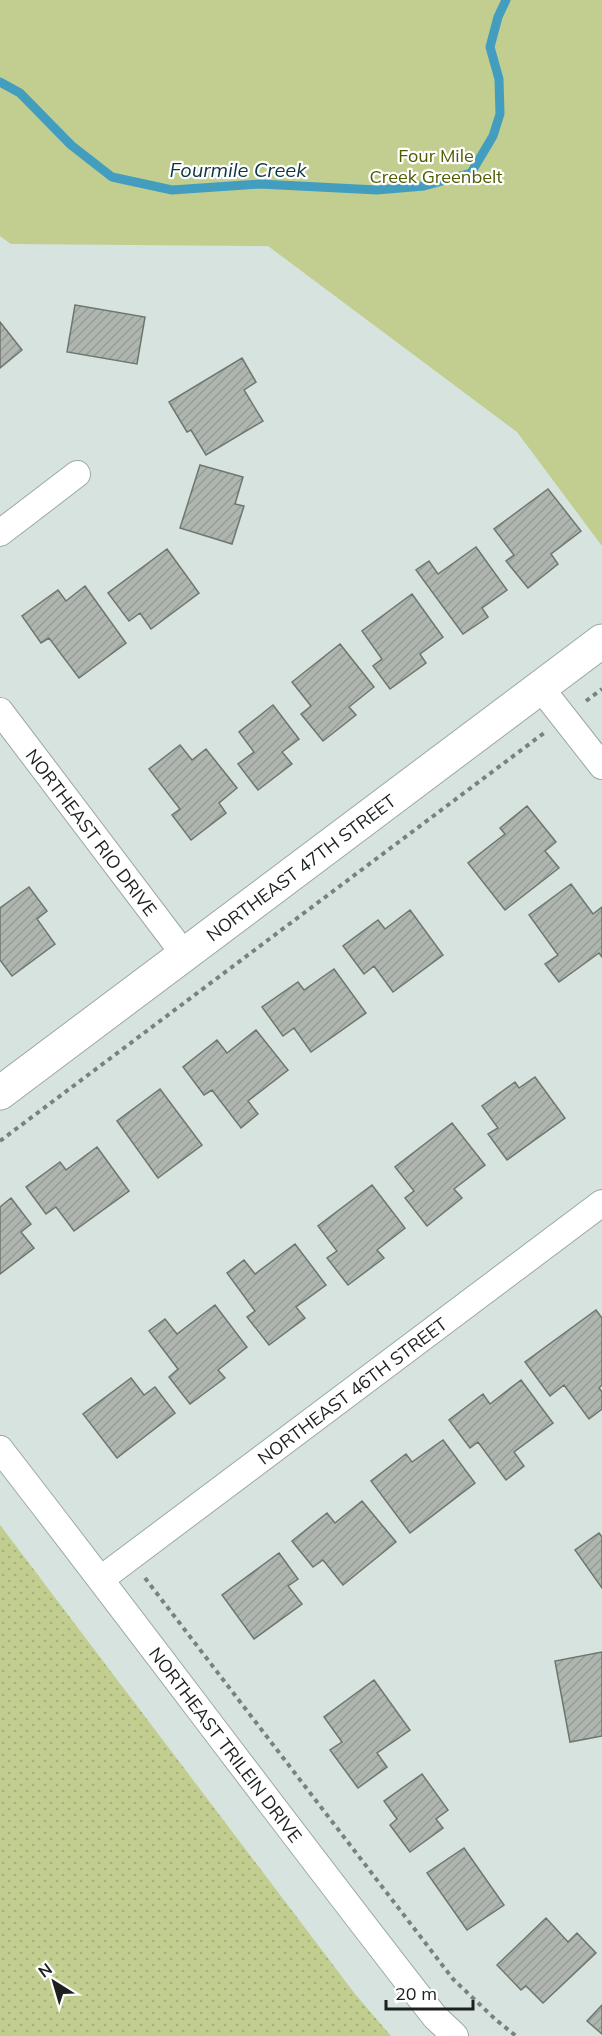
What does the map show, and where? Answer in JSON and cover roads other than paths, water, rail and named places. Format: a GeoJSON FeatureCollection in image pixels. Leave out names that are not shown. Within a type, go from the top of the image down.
{"type":"FeatureCollection","features":[{"type":"Feature","properties":{"kind":"street"},"geometry":{"type":"LineString","coordinates":[[0,532],[77,474]]}},
{"type":"Feature","properties":{"kind":"street","name":"NORTHEAST 47TH STREET"},"geometry":{"type":"LineString","coordinates":[[0,1093],[602,641]]}},
{"type":"Feature","properties":{"kind":"street"},"geometry":{"type":"LineString","coordinates":[[540,687],[602,766]]}},
{"type":"Feature","properties":{"kind":"street","name":"NORTHEAST RIO DRIVE"},"geometry":{"type":"LineString","coordinates":[[0,711],[184,954]]}},
{"type":"Feature","properties":{"kind":"street","name":"NORTHEAST 46TH STREET"},"geometry":{"type":"LineString","coordinates":[[101,1579],[602,1203]]}},
{"type":"Feature","properties":{"kind":"street","name":"NORTHEAST TRILEIN DRIVE"},"geometry":{"type":"LineString","coordinates":[[0,1449],[333,1887],[435,2017],[455,2036]]}},
{"type":"Feature","properties":{"kind":"waterway","name":"Fourmile Creek"},"geometry":{"type":"LineString","coordinates":[[0,82],[20,93],[71,145],[112,177],[172,190],[260,184],[377,190],[424,186],[471,173],[493,136],[500,114],[499,79],[490,47],[498,17],[506,0]]}},
{"type":"Feature","properties":{"kind":"park label","name":"Four Mile Creek Greenbelt"},"geometry":{"type":"Point","coordinates":[436,165]}}]}
